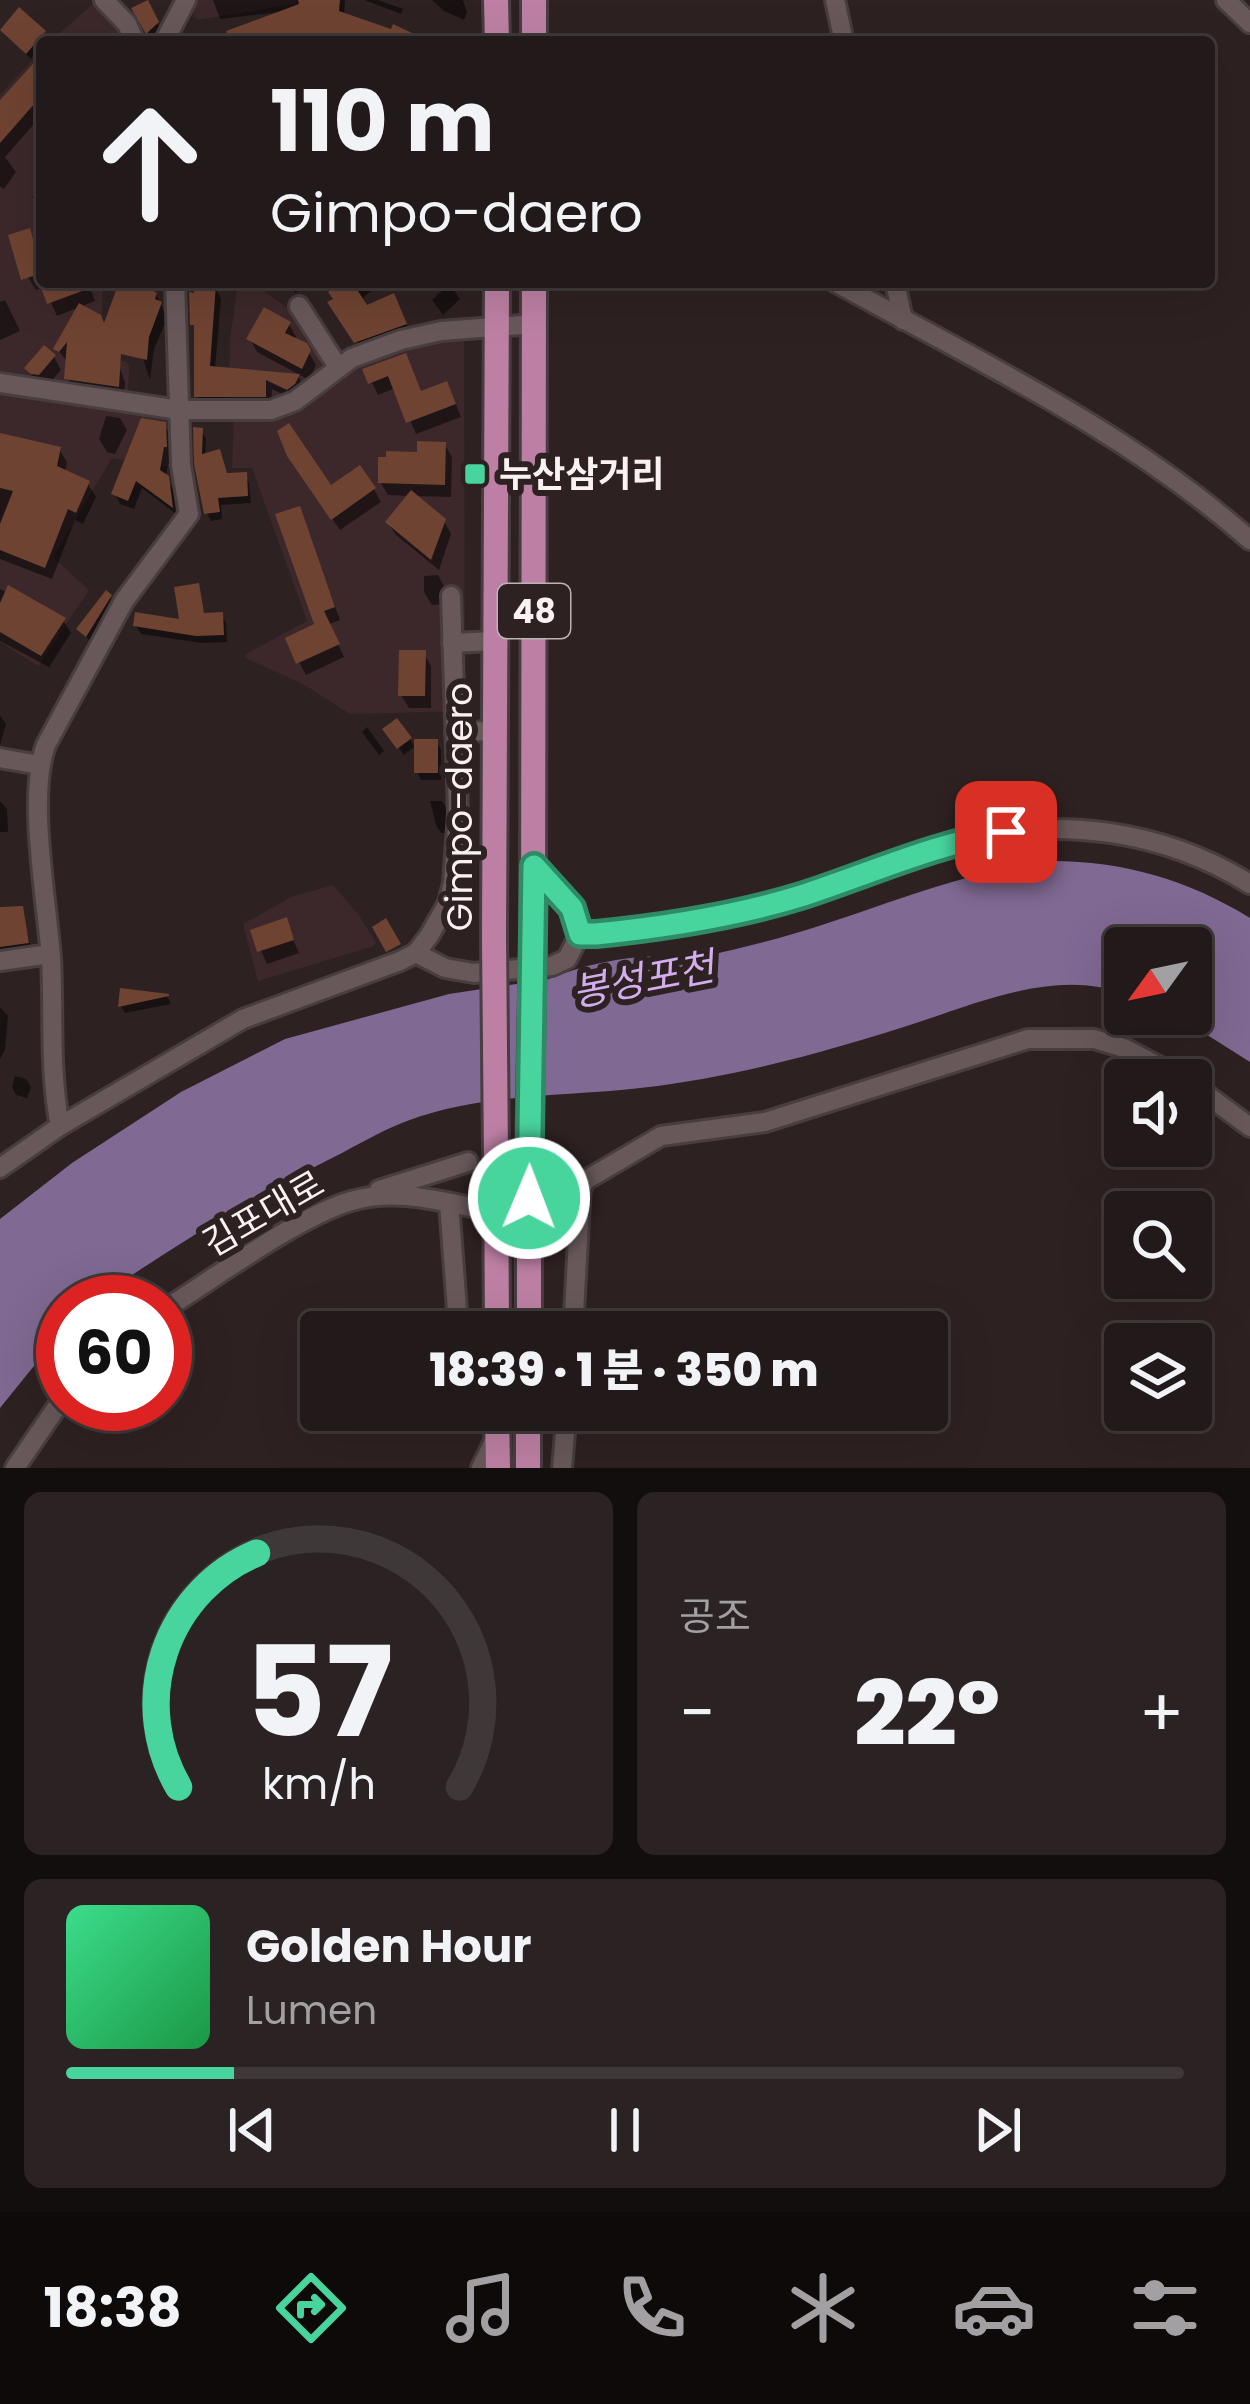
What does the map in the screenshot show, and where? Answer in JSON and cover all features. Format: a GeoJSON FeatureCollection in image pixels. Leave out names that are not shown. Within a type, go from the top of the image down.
{"type":"FeatureCollection","features":[{"type":"Feature","properties":{"kind":"main road"},"geometry":{"type":"LineString","coordinates":[[496,0],[496,36]]}},
{"type":"Feature","properties":{"kind":"main road"},"geometry":{"type":"LineString","coordinates":[[534,0],[534,36]]}},
{"type":"Feature","properties":{"kind":"main road","name":"Gimpo-daero"},"geometry":{"type":"LineString","coordinates":[[497,288],[497,1311]]}},
{"type":"Feature","properties":{"kind":"main road","name":"Gimpo-daero"},"geometry":{"type":"LineString","coordinates":[[529,1311],[535,288]]}},
{"type":"Feature","properties":{"kind":"main road"},"geometry":{"type":"LineString","coordinates":[[496,460],[534,462]]}},
{"type":"Feature","properties":{"kind":"main road"},"geometry":{"type":"LineString","coordinates":[[497,1431],[498,1468]]}},
{"type":"Feature","properties":{"kind":"main road"},"geometry":{"type":"LineString","coordinates":[[528,1431],[528,1468]]}},
{"type":"Feature","properties":{"kind":"street"},"geometry":{"type":"LineString","coordinates":[[104,0],[132,36]]}},
{"type":"Feature","properties":{"kind":"street"},"geometry":{"type":"LineString","coordinates":[[167,36],[186,0]]}},
{"type":"Feature","properties":{"kind":"street"},"geometry":{"type":"LineString","coordinates":[[835,0],[843,36]]}},
{"type":"Feature","properties":{"kind":"street"},"geometry":{"type":"LineString","coordinates":[[1226,0],[1250,23]]}},
{"type":"Feature","properties":{"kind":"street"},"geometry":{"type":"LineString","coordinates":[[60,1126],[41,867],[40,764],[124,602],[190,514],[181,465],[175,288]]}},
{"type":"Feature","properties":{"kind":"street"},"geometry":{"type":"LineString","coordinates":[[847,288],[1114,437],[1195,493],[1250,540]]}},
{"type":"Feature","properties":{"kind":"street"},"geometry":{"type":"LineString","coordinates":[[896,288],[903,320]]}},
{"type":"Feature","properties":{"kind":"street"},"geometry":{"type":"LineString","coordinates":[[298,306],[338,368]]}},
{"type":"Feature","properties":{"kind":"street"},"geometry":{"type":"LineString","coordinates":[[0,383],[180,410],[278,409],[366,352],[401,340],[534,324]]}},
{"type":"Feature","properties":{"kind":"street"},"geometry":{"type":"LineString","coordinates":[[0,1168],[60,1126],[243,1018],[416,952],[448,903],[458,813],[451,596]]}},
{"type":"Feature","properties":{"kind":"street"},"geometry":{"type":"LineString","coordinates":[[452,643],[495,640]]}},
{"type":"Feature","properties":{"kind":"street"},"geometry":{"type":"LineString","coordinates":[[454,732],[495,731]]}},
{"type":"Feature","properties":{"kind":"street"},"geometry":{"type":"LineString","coordinates":[[0,758],[40,764]]}},
{"type":"Feature","properties":{"kind":"street"},"geometry":{"type":"LineString","coordinates":[[458,813],[494,813]]}},
{"type":"Feature","properties":{"kind":"street"},"geometry":{"type":"LineString","coordinates":[[580,934],[731,914],[801,896],[960,841],[1044,829],[1140,837],[1203,857],[1250,884]]}},
{"type":"Feature","properties":{"kind":"street"},"geometry":{"type":"LineString","coordinates":[[416,952],[460,971],[552,966],[567,959],[580,934],[572,908],[534,866]]}},
{"type":"Feature","properties":{"kind":"street"},"geometry":{"type":"LineString","coordinates":[[0,961],[50,954]]}},
{"type":"Feature","properties":{"kind":"street"},"geometry":{"type":"LineString","coordinates":[[574,1311],[580,1188],[661,1136],[765,1122],[1028,1039],[1094,1040],[1145,1059]]}},
{"type":"Feature","properties":{"kind":"street"},"geometry":{"type":"LineString","coordinates":[[1212,1099],[1250,1127]]}},
{"type":"Feature","properties":{"kind":"street"},"geometry":{"type":"LineString","coordinates":[[352,1201],[468,1162]]}},
{"type":"Feature","properties":{"kind":"street","name":"김포대로"},"geometry":{"type":"LineString","coordinates":[[192,1293],[298,1227],[352,1201],[413,1196],[471,1208]]}},
{"type":"Feature","properties":{"kind":"street"},"geometry":{"type":"LineString","coordinates":[[559,1201],[580,1202]]}},
{"type":"Feature","properties":{"kind":"street"},"geometry":{"type":"LineString","coordinates":[[449,1203],[457,1311]]}},
{"type":"Feature","properties":{"kind":"street"},"geometry":{"type":"LineString","coordinates":[[15,1468],[40,1431]]}},
{"type":"Feature","properties":{"kind":"street"},"geometry":{"type":"LineString","coordinates":[[481,1468],[494,1431]]}},
{"type":"Feature","properties":{"kind":"street"},"geometry":{"type":"LineString","coordinates":[[562,1468],[565,1431]]}},
{"type":"Feature","properties":{"kind":"shaded area"},"geometry":{"type":"Polygon","coordinates":[[[192,0],[296,0],[296,4],[197,20],[190,10],[192,0]]]}},
{"type":"Feature","properties":{"kind":"shaded area"},"geometry":{"type":"Polygon","coordinates":[[[96,1],[125,36],[57,36],[96,1]]]}},
{"type":"Feature","properties":{"kind":"shaded area"},"geometry":{"type":"Polygon","coordinates":[[[36,56],[36,288],[103,288],[102,316],[83,350],[86,358],[125,361],[128,396],[0,377],[0,95],[36,56]]]}},
{"type":"Feature","properties":{"kind":"shaded area"},"geometry":{"type":"Polygon","coordinates":[[[237,288],[258,288],[293,312],[328,364],[283,401],[229,407],[237,288]]]}},
{"type":"Feature","properties":{"kind":"shaded area"},"geometry":{"type":"Polygon","coordinates":[[[464,334],[465,711],[350,714],[303,684],[246,658],[307,621],[252,468],[232,468],[234,416],[268,415],[369,355],[464,334]]]}},
{"type":"Feature","properties":{"kind":"shaded area"},"geometry":{"type":"Polygon","coordinates":[[[0,389],[173,414],[174,468],[112,458],[53,557],[89,590],[38,666],[0,642],[0,389]]]}},
{"type":"Feature","properties":{"kind":"shaded area"},"geometry":{"type":"Polygon","coordinates":[[[333,885],[358,914],[374,946],[258,981],[243,924],[291,897],[333,885]]]}},
{"type":"Feature","properties":{"kind":"water","name":"봉성포천"},"geometry":{"type":"Polygon","coordinates":[[[1052,861],[1130,869],[1179,883],[1250,918],[1250,1062],[1207,1035],[1212,1035],[1212,927],[1104,927],[1104,988],[1074,985],[1022,990],[748,1070],[435,1112],[388,1129],[272,1190],[133,1275],[36,1275],[36,1363],[0,1408],[0,1219],[72,1163],[181,1092],[285,1039],[449,994],[549,979],[616,960],[708,956],[1012,867],[1052,861]]]}},
{"type":"Feature","properties":{"kind":"building"},"geometry":{"type":"Polygon","coordinates":[[[148,0],[159,22],[146,34],[131,8],[148,0]]]}},
{"type":"Feature","properties":{"kind":"building"},"geometry":{"type":"Polygon","coordinates":[[[298,0],[340,0],[339,11],[391,29],[393,24],[418,36],[228,36],[226,31],[299,4],[298,0]]]}},
{"type":"Feature","properties":{"kind":"building"},"geometry":{"type":"Polygon","coordinates":[[[19,7],[46,31],[36,36],[26,54],[0,30],[19,7]]]}},
{"type":"Feature","properties":{"kind":"building"},"geometry":{"type":"Polygon","coordinates":[[[36,61],[36,102],[0,143],[0,100],[36,61]]]}},
{"type":"Feature","properties":{"kind":"building"},"geometry":{"type":"Polygon","coordinates":[[[30,228],[36,275],[21,280],[8,235],[30,228]]]}},
{"type":"Feature","properties":{"kind":"building"},"geometry":{"type":"Polygon","coordinates":[[[41,288],[90,288],[47,304],[41,288]]]}},
{"type":"Feature","properties":{"kind":"building"},"geometry":{"type":"Polygon","coordinates":[[[117,288],[153,288],[155,299],[162,302],[149,337],[147,360],[121,354],[119,387],[64,379],[67,342],[59,352],[53,349],[79,303],[101,315],[104,323],[117,288]]]}},
{"type":"Feature","properties":{"kind":"building"},"geometry":{"type":"Polygon","coordinates":[[[194,288],[216,288],[210,366],[300,374],[295,384],[287,390],[266,380],[266,397],[194,397],[189,292],[194,293],[194,288]]]}},
{"type":"Feature","properties":{"kind":"building"},"geometry":{"type":"Polygon","coordinates":[[[356,288],[367,305],[394,293],[407,324],[354,343],[327,302],[333,299],[328,292],[356,288]]]}},
{"type":"Feature","properties":{"kind":"building"},"geometry":{"type":"Polygon","coordinates":[[[264,307],[291,322],[285,333],[307,343],[311,350],[302,369],[246,339],[264,307]]]}},
{"type":"Feature","properties":{"kind":"building"},"geometry":{"type":"Polygon","coordinates":[[[44,345],[56,355],[39,375],[31,374],[24,368],[44,345]]]}},
{"type":"Feature","properties":{"kind":"building"},"geometry":{"type":"Polygon","coordinates":[[[406,353],[421,391],[447,381],[456,404],[406,423],[388,376],[368,384],[362,369],[406,353]]]}},
{"type":"Feature","properties":{"kind":"building"},"geometry":{"type":"Polygon","coordinates":[[[141,418],[166,422],[167,447],[160,470],[169,476],[173,508],[136,481],[128,501],[111,494],[141,418]]]}},
{"type":"Feature","properties":{"kind":"building"},"geometry":{"type":"Polygon","coordinates":[[[289,423],[331,485],[360,465],[376,488],[331,520],[287,456],[277,431],[289,423]]]}},
{"type":"Feature","properties":{"kind":"building"},"geometry":{"type":"Polygon","coordinates":[[[193,427],[203,428],[202,454],[220,449],[227,473],[247,472],[248,496],[218,498],[220,512],[204,514],[194,464],[193,427]]]}},
{"type":"Feature","properties":{"kind":"building"},"geometry":{"type":"Polygon","coordinates":[[[0,433],[61,447],[57,466],[90,481],[76,513],[68,509],[45,568],[0,550],[0,524],[13,491],[0,488],[0,433]]]}},
{"type":"Feature","properties":{"kind":"building"},"geometry":{"type":"Polygon","coordinates":[[[417,441],[446,442],[445,485],[378,483],[378,457],[386,457],[386,451],[417,452],[417,441]]]}},
{"type":"Feature","properties":{"kind":"building"},"geometry":{"type":"Polygon","coordinates":[[[411,490],[446,519],[431,560],[385,522],[411,490]]]}},
{"type":"Feature","properties":{"kind":"building"},"geometry":{"type":"Polygon","coordinates":[[[300,506],[335,607],[324,611],[340,644],[296,664],[285,638],[314,624],[275,514],[300,506]]]}},
{"type":"Feature","properties":{"kind":"building"},"geometry":{"type":"Polygon","coordinates":[[[199,583],[204,613],[223,612],[224,635],[196,636],[133,626],[135,612],[179,619],[174,587],[199,583]]]}},
{"type":"Feature","properties":{"kind":"building"},"geometry":{"type":"Polygon","coordinates":[[[8,585],[66,618],[41,656],[0,632],[0,603],[8,585]]]}},
{"type":"Feature","properties":{"kind":"building"},"geometry":{"type":"Polygon","coordinates":[[[106,590],[112,595],[86,637],[76,629],[106,590]]]}},
{"type":"Feature","properties":{"kind":"building"},"geometry":{"type":"Polygon","coordinates":[[[399,650],[426,650],[425,696],[398,696],[399,650]]]}},
{"type":"Feature","properties":{"kind":"building"},"geometry":{"type":"Polygon","coordinates":[[[397,718],[412,738],[397,749],[382,729],[397,718]]]}},
{"type":"Feature","properties":{"kind":"building"},"geometry":{"type":"Polygon","coordinates":[[[414,739],[438,739],[438,773],[414,773],[414,739]]]}},
{"type":"Feature","properties":{"kind":"building"},"geometry":{"type":"Polygon","coordinates":[[[23,906],[29,943],[0,947],[0,907],[23,906]]]}},
{"type":"Feature","properties":{"kind":"building"},"geometry":{"type":"Polygon","coordinates":[[[287,917],[294,940],[257,952],[250,930],[287,917]]]}},
{"type":"Feature","properties":{"kind":"building"},"geometry":{"type":"Polygon","coordinates":[[[386,918],[401,944],[386,952],[372,927],[386,918]]]}},
{"type":"Feature","properties":{"kind":"building"},"geometry":{"type":"Polygon","coordinates":[[[120,988],[169,994],[169,996],[118,1007],[120,988]]]}},
{"type":"Feature","properties":{"kind":"tunnel"},"geometry":{"type":"LineString","coordinates":[[471,1207],[559,1201]]}},
{"type":"Feature","properties":{"kind":"place","name":"누산삼거리"},"geometry":{"type":"Point","coordinates":[475,474]}},
{"type":"Feature","properties":{"kind":"route"},"geometry":{"type":"LineString","coordinates":[[529,1198],[534,866],[572,908],[580,934],[596,934],[731,914],[801,896],[960,841],[1006,832]]}}]}
